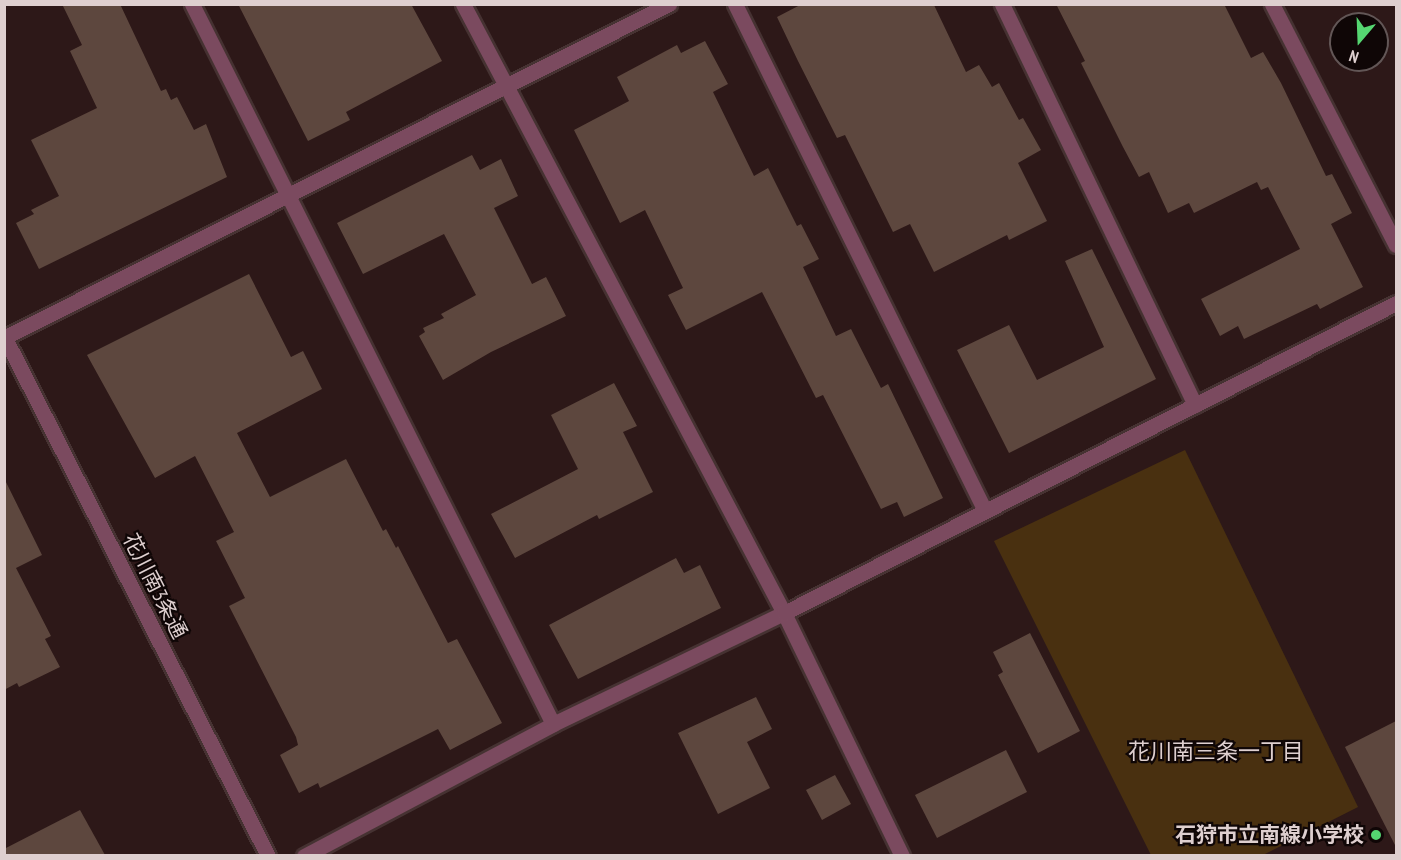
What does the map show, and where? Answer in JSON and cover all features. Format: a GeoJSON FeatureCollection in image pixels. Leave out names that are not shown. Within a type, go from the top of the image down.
{"type":"FeatureCollection","features":[{"type":"Feature","properties":{"kind":"street"},"geometry":{"type":"LineString","coordinates":[[192,4],[290,195],[553,724]]}},
{"type":"Feature","properties":{"kind":"street"},"geometry":{"type":"LineString","coordinates":[[463,4],[784,613],[902,855]]}},
{"type":"Feature","properties":{"kind":"street"},"geometry":{"type":"LineString","coordinates":[[5,337],[669,4]]}},
{"type":"Feature","properties":{"kind":"street"},"geometry":{"type":"LineString","coordinates":[[735,4],[985,511]]}},
{"type":"Feature","properties":{"kind":"street"},"geometry":{"type":"LineString","coordinates":[[1002,4],[1195,405]]}},
{"type":"Feature","properties":{"kind":"street"},"geometry":{"type":"LineString","coordinates":[[1272,4],[1396,245]]}},
{"type":"Feature","properties":{"kind":"street"},"geometry":{"type":"LineString","coordinates":[[304,855],[553,724],[784,613],[1396,303]]}},
{"type":"Feature","properties":{"kind":"street","name":"花川南3条通"},"geometry":{"type":"LineString","coordinates":[[5,337],[268,855]]}},
{"type":"Feature","properties":{"kind":"shaded area"},"geometry":{"type":"Polygon","coordinates":[[[1185,450],[1358,807],[1263,855],[1151,855],[994,541],[1185,450]]]}},
{"type":"Feature","properties":{"kind":"building"},"geometry":{"type":"Polygon","coordinates":[[[62,4],[120,4],[161,91],[166,89],[171,100],[177,97],[194,130],[206,124],[227,177],[39,269],[16,223],[34,214],[31,210],[59,196],[31,140],[97,108],[70,51],[82,45],[62,4]]]}},
{"type":"Feature","properties":{"kind":"building"},"geometry":{"type":"Polygon","coordinates":[[[238,4],[411,4],[442,61],[346,112],[350,120],[308,141],[238,4]]]}},
{"type":"Feature","properties":{"kind":"building"},"geometry":{"type":"Polygon","coordinates":[[[802,4],[934,5],[966,72],[979,65],[992,87],[999,83],[1019,120],[1023,118],[1041,150],[1018,163],[1047,221],[1009,240],[1007,235],[934,272],[910,224],[893,232],[845,135],[837,138],[798,61],[777,17],[802,4]]]}},
{"type":"Feature","properties":{"kind":"building"},"geometry":{"type":"Polygon","coordinates":[[[1056,4],[1224,4],[1251,58],[1263,52],[1281,83],[1326,176],[1332,174],[1352,213],[1331,224],[1363,287],[1320,309],[1317,304],[1244,339],[1238,326],[1220,336],[1201,299],[1300,249],[1268,187],[1261,190],[1257,182],[1194,213],[1189,203],[1168,213],[1149,172],[1139,177],[1081,63],[1085,61],[1056,4]]]}},
{"type":"Feature","properties":{"kind":"building"},"geometry":{"type":"Polygon","coordinates":[[[705,41],[728,84],[713,92],[754,176],[768,168],[797,226],[801,224],[819,259],[803,267],[836,336],[851,329],[881,388],[888,384],[943,498],[904,517],[897,502],[881,509],[823,395],[816,398],[762,292],[686,330],[668,295],[683,288],[645,210],[620,223],[574,130],[629,101],[617,77],[677,45],[681,53],[705,41]]]}},
{"type":"Feature","properties":{"kind":"building"},"geometry":{"type":"Polygon","coordinates":[[[472,155],[480,170],[501,159],[518,196],[494,208],[532,284],[546,277],[566,316],[491,352],[443,380],[419,336],[425,332],[423,328],[444,318],[441,314],[476,295],[444,234],[363,274],[337,223],[472,155]]]}},
{"type":"Feature","properties":{"kind":"building"},"geometry":{"type":"Polygon","coordinates":[[[1092,249],[1156,379],[1009,453],[957,350],[1009,325],[1037,380],[1104,347],[1065,261],[1092,249]]]}},
{"type":"Feature","properties":{"kind":"building"},"geometry":{"type":"Polygon","coordinates":[[[249,274],[291,357],[303,351],[322,389],[237,433],[270,497],[346,459],[383,531],[386,529],[396,548],[398,546],[448,643],[457,639],[502,723],[450,750],[438,729],[320,788],[318,783],[299,793],[280,755],[298,745],[296,737],[229,606],[245,598],[216,541],[234,532],[195,456],[155,478],[87,355],[249,274]]]}},
{"type":"Feature","properties":{"kind":"building"},"geometry":{"type":"Polygon","coordinates":[[[614,383],[637,426],[623,432],[653,492],[599,519],[597,515],[515,558],[491,514],[578,469],[551,415],[614,383]]]}},
{"type":"Feature","properties":{"kind":"building"},"geometry":{"type":"Polygon","coordinates":[[[4,478],[42,555],[16,568],[51,636],[45,639],[60,667],[19,687],[17,683],[4,690],[4,478]]]}},
{"type":"Feature","properties":{"kind":"building"},"geometry":{"type":"Polygon","coordinates":[[[676,558],[684,573],[700,565],[721,608],[578,679],[549,625],[676,558]]]}},
{"type":"Feature","properties":{"kind":"building"},"geometry":{"type":"Polygon","coordinates":[[[1030,633],[1080,731],[1038,753],[998,675],[1003,672],[993,652],[1030,633]]]}},
{"type":"Feature","properties":{"kind":"building"},"geometry":{"type":"Polygon","coordinates":[[[756,697],[772,729],[747,742],[770,788],[718,814],[678,733],[756,697]]]}},
{"type":"Feature","properties":{"kind":"building"},"geometry":{"type":"Polygon","coordinates":[[[1396,721],[1396,847],[1345,747],[1396,721]]]}},
{"type":"Feature","properties":{"kind":"building"},"geometry":{"type":"Polygon","coordinates":[[[1006,750],[1027,792],[937,838],[915,795],[1006,750]]]}},
{"type":"Feature","properties":{"kind":"building"},"geometry":{"type":"Polygon","coordinates":[[[835,775],[851,804],[822,820],[806,790],[835,775]]]}},
{"type":"Feature","properties":{"kind":"building"},"geometry":{"type":"Polygon","coordinates":[[[80,810],[105,855],[4,855],[4,849],[80,810]]]}},
{"type":"Feature","properties":{"kind":"place","name":"石狩市立南線小学校"},"geometry":{"type":"Point","coordinates":[1376,835]}},
{"type":"Feature","properties":{"kind":"district","name":"花川南三条一丁目"},"geometry":{"type":"Point","coordinates":[1216,752]}}]}
